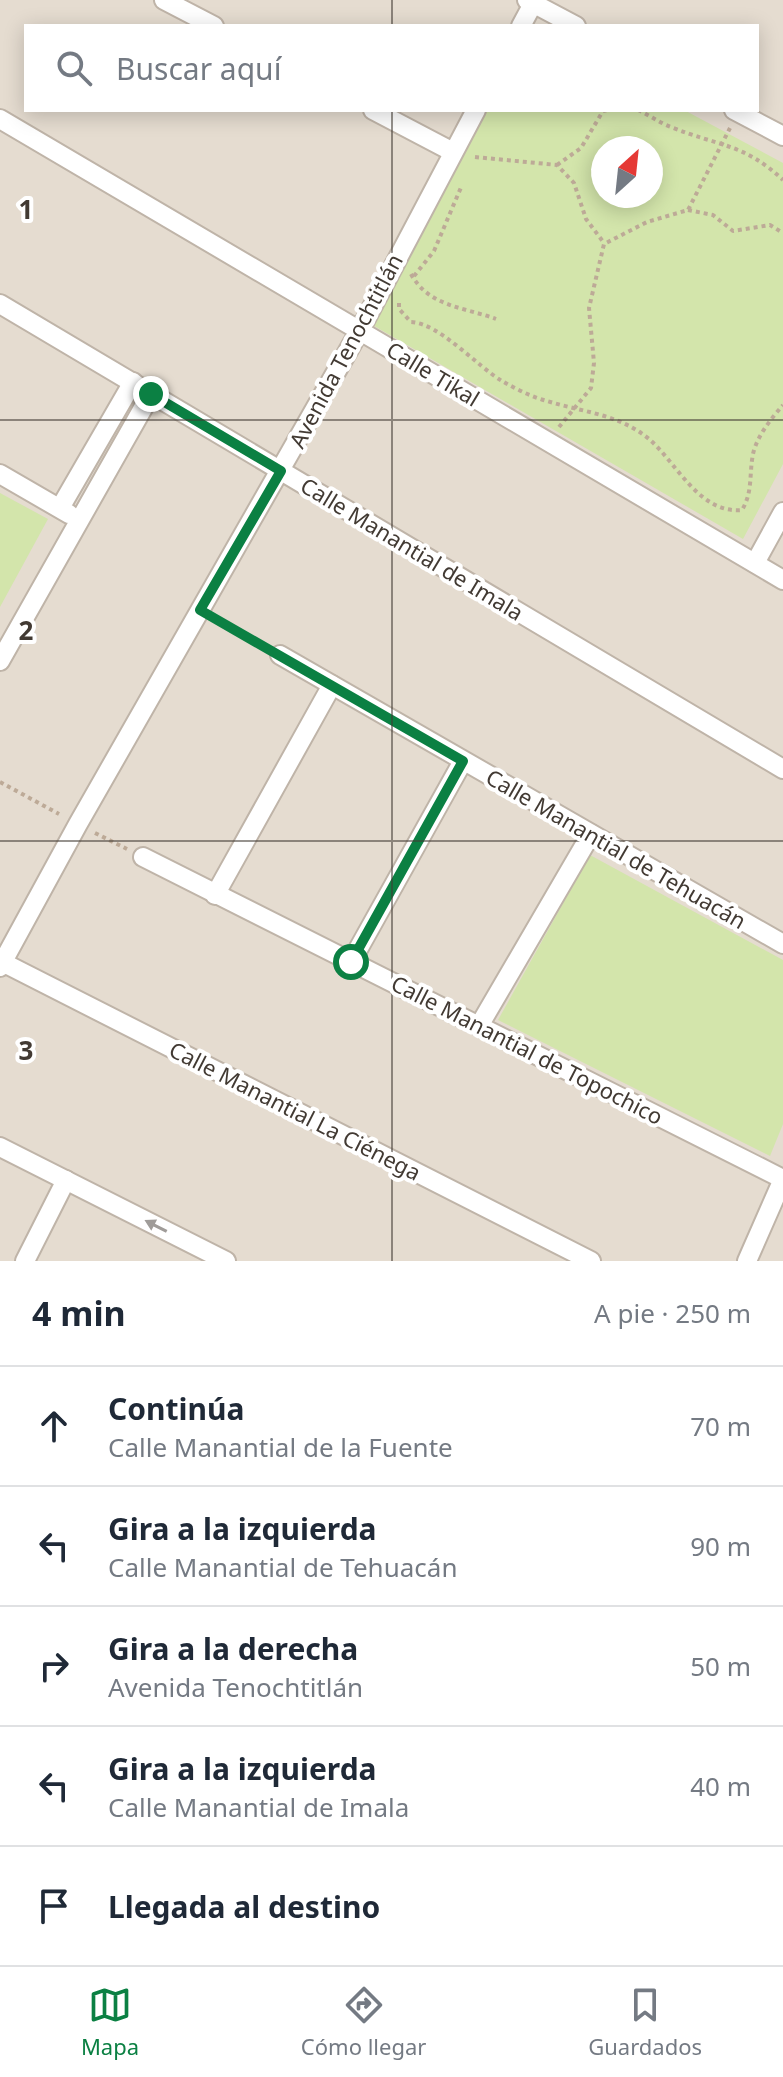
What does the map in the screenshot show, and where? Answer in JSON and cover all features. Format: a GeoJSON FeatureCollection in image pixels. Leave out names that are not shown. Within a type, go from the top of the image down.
{"type":"FeatureCollection","features":[{"type":"Feature","properties":{"kind":"street"},"geometry":{"type":"LineString","coordinates":[[164,0],[210,24]]}},
{"type":"Feature","properties":{"kind":"street"},"geometry":{"type":"LineString","coordinates":[[522,24],[532,1],[572,24]]}},
{"type":"Feature","properties":{"kind":"street"},"geometry":{"type":"LineString","coordinates":[[377,112],[453,152]]}},
{"type":"Feature","properties":{"kind":"street","name":"Avenida Tenochtitlán"},"geometry":{"type":"LineString","coordinates":[[1,963],[360,330],[475,112]]}},
{"type":"Feature","properties":{"kind":"street"},"geometry":{"type":"LineString","coordinates":[[738,112],[783,136]]}},
{"type":"Feature","properties":{"kind":"street","name":"Calle Tikal"},"geometry":{"type":"LineString","coordinates":[[0,119],[783,580]]}},
{"type":"Feature","properties":{"kind":"street","name":"Calle Manantial de Imala"},"geometry":{"type":"LineString","coordinates":[[0,304],[783,769]]}},
{"type":"Feature","properties":{"kind":"street"},"geometry":{"type":"LineString","coordinates":[[60,508],[133,382]]}},
{"type":"Feature","properties":{"kind":"street"},"geometry":{"type":"LineString","coordinates":[[0,661],[151,394]]}},
{"type":"Feature","properties":{"kind":"street"},"geometry":{"type":"LineString","coordinates":[[0,474],[79,520]]}},
{"type":"Feature","properties":{"kind":"street"},"geometry":{"type":"LineString","coordinates":[[755,563],[783,512]]}},
{"type":"Feature","properties":{"kind":"street","name":"Calle Manantial de Tehuacán"},"geometry":{"type":"LineString","coordinates":[[280,655],[783,944]]}},
{"type":"Feature","properties":{"kind":"street"},"geometry":{"type":"LineString","coordinates":[[215,895],[332,685]]}},
{"type":"Feature","properties":{"kind":"street"},"geometry":{"type":"LineString","coordinates":[[351,962],[463,761]]}},
{"type":"Feature","properties":{"kind":"street"},"geometry":{"type":"LineString","coordinates":[[479,1026],[591,834]]}},
{"type":"Feature","properties":{"kind":"street","name":"Calle Manantial de Topochico"},"geometry":{"type":"LineString","coordinates":[[143,857],[783,1179]]}},
{"type":"Feature","properties":{"kind":"street","name":"Calle Manantial La Ciénega"},"geometry":{"type":"LineString","coordinates":[[1,963],[591,1261]]}},
{"type":"Feature","properties":{"kind":"street"},"geometry":{"type":"LineString","coordinates":[[0,1147],[226,1261]]}},
{"type":"Feature","properties":{"kind":"street"},"geometry":{"type":"LineString","coordinates":[[747,1261],[783,1179]]}},
{"type":"Feature","properties":{"kind":"street"},"geometry":{"type":"LineString","coordinates":[[25,1261],[66,1180]]}},
{"type":"Feature","properties":{"kind":"path"},"geometry":{"type":"LineString","coordinates":[[453,152],[473,157],[557,165],[581,148],[602,112]]}},
{"type":"Feature","properties":{"kind":"path"},"geometry":{"type":"LineString","coordinates":[[642,112],[671,127],[759,159],[783,180]]}},
{"type":"Feature","properties":{"kind":"path"},"geometry":{"type":"LineString","coordinates":[[688,210],[736,112]]}},
{"type":"Feature","properties":{"kind":"path"},"geometry":{"type":"LineString","coordinates":[[549,442],[573,407],[591,388],[594,363],[589,308],[604,244],[586,219],[574,183],[557,165]]}},
{"type":"Feature","properties":{"kind":"path"},"geometry":{"type":"LineString","coordinates":[[406,284],[434,251],[467,172]]}},
{"type":"Feature","properties":{"kind":"path"},"geometry":{"type":"LineString","coordinates":[[604,244],[647,222],[688,210],[713,215],[733,231],[770,225],[783,233]]}},
{"type":"Feature","properties":{"kind":"path"},"geometry":{"type":"LineString","coordinates":[[401,249],[413,278],[439,303],[496,319]]}},
{"type":"Feature","properties":{"kind":"path"},"geometry":{"type":"LineString","coordinates":[[400,300],[399,309],[411,322],[420,323],[437,333],[499,380],[546,401],[617,419],[649,439],[690,485],[711,503],[729,511],[742,510],[749,497],[754,450],[769,420],[783,405]]}},
{"type":"Feature","properties":{"kind":"path"},"geometry":{"type":"LineString","coordinates":[[200,610],[280,655]]}},
{"type":"Feature","properties":{"kind":"shaded area"},"geometry":{"type":"Polygon","coordinates":[[[0,0],[783,0],[783,1261],[0,1261],[0,0]]]}},
{"type":"Feature","properties":{"kind":"green space"},"geometry":{"type":"Polygon","coordinates":[[[482,112],[688,112],[783,163],[783,464],[743,539],[369,323],[482,112]]]}},
{"type":"Feature","properties":{"kind":"green space"},"geometry":{"type":"Polygon","coordinates":[[[0,493],[48,519],[0,607],[0,493]]]}},
{"type":"Feature","properties":{"kind":"green space"},"geometry":{"type":"Polygon","coordinates":[[[590,855],[783,960],[783,1124],[770,1156],[498,1020],[590,855]]]}},
{"type":"Feature","properties":{"kind":"route"},"geometry":{"type":"LineString","coordinates":[[151,394],[281,471],[200,610],[463,761],[351,962]]}}]}
